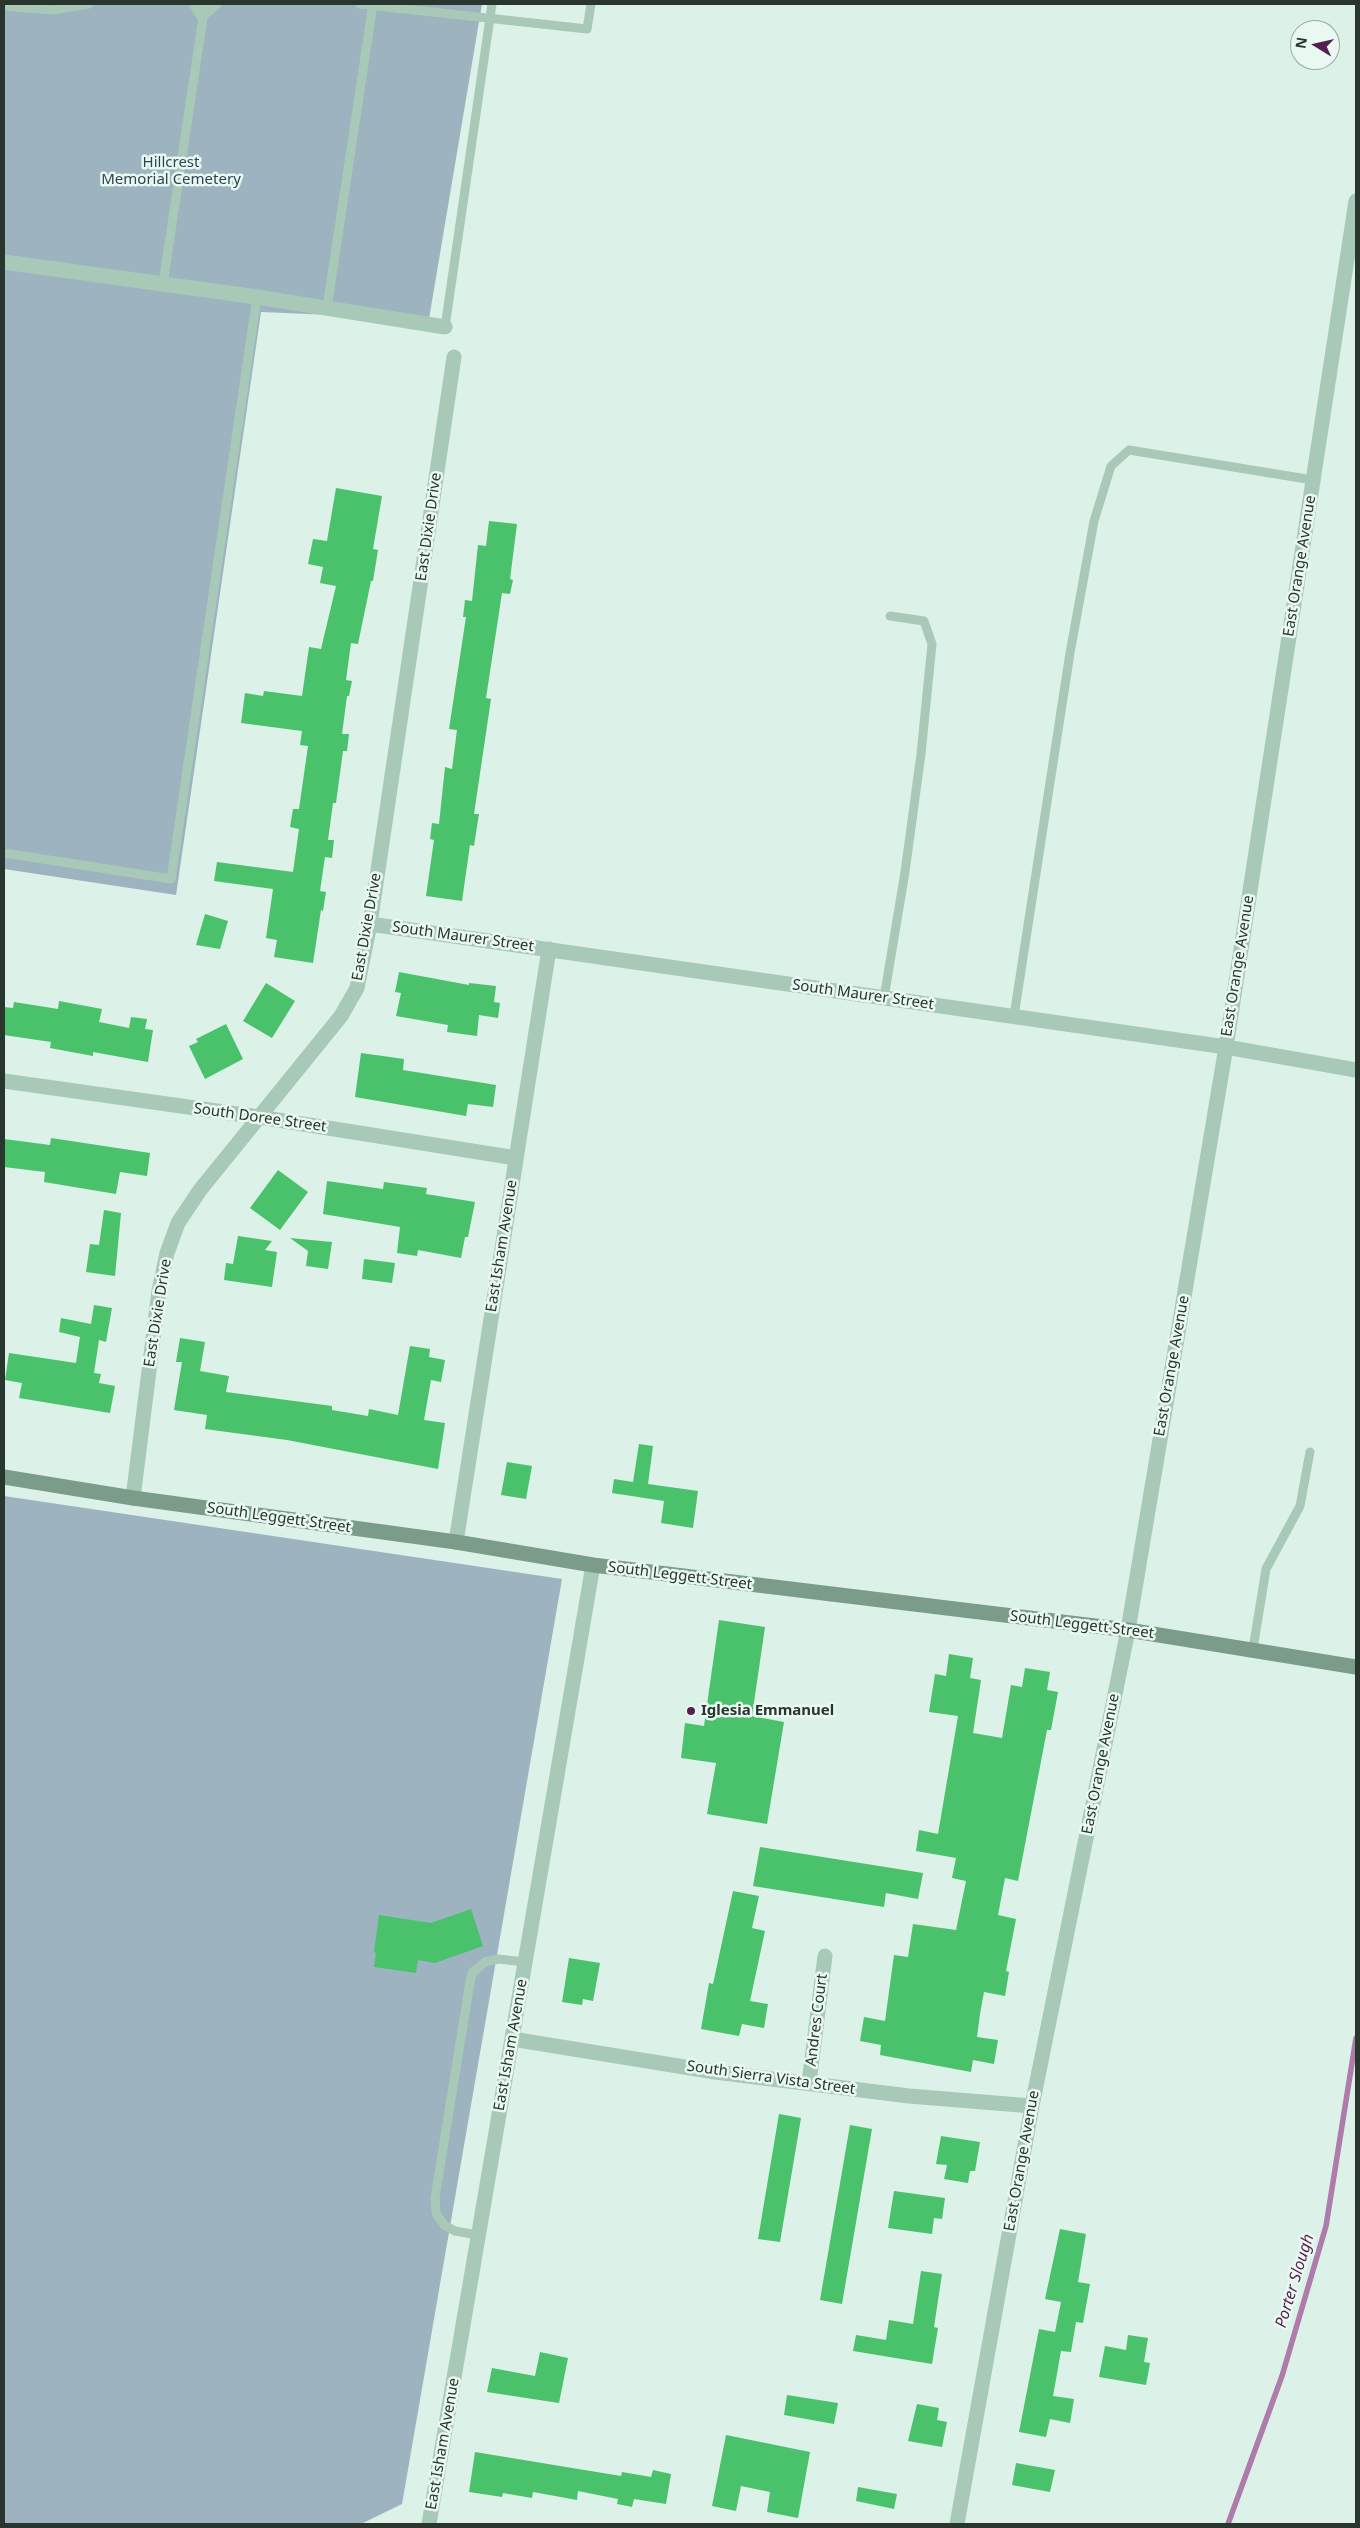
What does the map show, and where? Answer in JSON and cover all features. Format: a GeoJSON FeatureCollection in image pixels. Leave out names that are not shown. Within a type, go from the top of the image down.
{"type":"FeatureCollection","features":[{"type":"Feature","properties":{"kind":"street","name":"East Orange Avenue"},"geometry":{"type":"LineString","coordinates":[[957,2524],[1032,2106],[1128,1630],[1226,1047],[1356,201]]}},
{"type":"Feature","properties":{"kind":"street"},"geometry":{"type":"LineString","coordinates":[[4,262],[257,297],[445,327]]}},
{"type":"Feature","properties":{"kind":"street","name":"East Dixie Drive"},"geometry":{"type":"LineString","coordinates":[[133,1498],[159,1291],[167,1253],[178,1223],[200,1190],[341,1016],[357,988],[370,924],[454,357]]}},
{"type":"Feature","properties":{"kind":"street","name":"South Maurer Street"},"geometry":{"type":"LineString","coordinates":[[370,924],[1226,1047],[1356,1070]]}},
{"type":"Feature","properties":{"kind":"street","name":"East Isham Avenue"},"geometry":{"type":"LineString","coordinates":[[456,1542],[549,949]]}},
{"type":"Feature","properties":{"kind":"street","name":"South Doree Street"},"geometry":{"type":"LineString","coordinates":[[4,1082],[259,1117],[516,1158]]}},
{"type":"Feature","properties":{"kind":"street","name":"South Leggett Street"},"geometry":{"type":"LineString","coordinates":[[4,1478],[133,1498],[456,1542],[593,1566],[1128,1630],[1356,1667]]}},
{"type":"Feature","properties":{"kind":"street","name":"East Isham Avenue"},"geometry":{"type":"LineString","coordinates":[[429,2524],[593,1566]]}},
{"type":"Feature","properties":{"kind":"street","name":"Andres Court"},"geometry":{"type":"LineString","coordinates":[[809,2084],[824,1956]]}},
{"type":"Feature","properties":{"kind":"street","name":"South Sierra Vista Street"},"geometry":{"type":"LineString","coordinates":[[512,2039],[715,2072],[909,2096],[1032,2106]]}},
{"type":"Feature","properties":{"kind":"lane"},"geometry":{"type":"LineString","coordinates":[[4,6],[53,10],[90,4]]}},
{"type":"Feature","properties":{"kind":"lane"},"geometry":{"type":"LineString","coordinates":[[193,4],[202,18]]}},
{"type":"Feature","properties":{"kind":"lane"},"geometry":{"type":"LineString","coordinates":[[163,284],[204,4]]}},
{"type":"Feature","properties":{"kind":"lane"},"geometry":{"type":"LineString","coordinates":[[202,18],[217,4]]}},
{"type":"Feature","properties":{"kind":"lane"},"geometry":{"type":"LineString","coordinates":[[360,4],[587,29],[591,4]]}},
{"type":"Feature","properties":{"kind":"lane"},"geometry":{"type":"LineString","coordinates":[[445,327],[492,4]]}},
{"type":"Feature","properties":{"kind":"lane"},"geometry":{"type":"LineString","coordinates":[[327,308],[373,5]]}},
{"type":"Feature","properties":{"kind":"lane"},"geometry":{"type":"LineString","coordinates":[[4,853],[171,878],[257,297]]}},
{"type":"Feature","properties":{"kind":"lane"},"geometry":{"type":"LineString","coordinates":[[1014,1016],[1070,653],[1094,521],[1111,466],[1129,450],[1313,480]]}},
{"type":"Feature","properties":{"kind":"lane"},"geometry":{"type":"LineString","coordinates":[[884,998],[905,872],[921,754],[932,644],[924,621],[890,616]]}},
{"type":"Feature","properties":{"kind":"lane"},"geometry":{"type":"LineString","coordinates":[[1253,1649],[1266,1569],[1300,1506],[1310,1452]]}},
{"type":"Feature","properties":{"kind":"lane"},"geometry":{"type":"LineString","coordinates":[[478,2235],[455,2231],[444,2225],[436,2213],[435,2198],[469,1988],[472,1973],[485,1962],[498,1959],[526,1962]]}},
{"type":"Feature","properties":{"kind":"green space","name":"Hillcrest Memorial Cemetery"},"geometry":{"type":"Polygon","coordinates":[[[4,4],[482,4],[429,319],[261,312],[176,895],[4,869],[4,4]]]}},
{"type":"Feature","properties":{"kind":"green space"},"geometry":{"type":"Polygon","coordinates":[[[4,1496],[562,1579],[402,2504],[361,2524],[4,2524],[4,1496]]]}},
{"type":"Feature","properties":{"kind":"building"},"geometry":{"type":"Polygon","coordinates":[[[336,488],[382,496],[373,549],[378,550],[373,581],[371,581],[358,644],[351,643],[346,680],[352,681],[349,696],[347,696],[342,734],[349,734],[347,751],[343,751],[336,803],[333,803],[328,840],[334,840],[332,858],[325,857],[320,891],[326,892],[323,911],[321,910],[313,963],[274,957],[277,940],[266,938],[273,889],[214,881],[217,862],[293,872],[299,829],[290,827],[293,809],[299,809],[308,746],[300,745],[302,731],[241,723],[245,693],[263,696],[264,691],[302,696],[309,647],[321,649],[336,586],[320,583],[323,567],[308,564],[313,539],[327,541],[336,488]]]}},
{"type":"Feature","properties":{"kind":"building"},"geometry":{"type":"Polygon","coordinates":[[[489,521],[517,524],[510,579],[513,580],[510,594],[502,593],[486,698],[491,699],[474,814],[479,814],[474,846],[470,845],[462,901],[426,896],[434,840],[430,839],[432,823],[439,824],[445,767],[452,769],[457,730],[449,729],[466,617],[463,617],[465,600],[472,601],[478,545],[486,546],[489,521]]]}},
{"type":"Feature","properties":{"kind":"building"},"geometry":{"type":"Polygon","coordinates":[[[205,914],[228,921],[220,949],[196,945],[205,914]]]}},
{"type":"Feature","properties":{"kind":"building"},"geometry":{"type":"Polygon","coordinates":[[[399,972],[469,985],[469,983],[496,986],[494,1002],[500,1003],[498,1018],[479,1015],[477,1036],[447,1032],[448,1025],[396,1016],[401,993],[395,992],[399,972]]]}},
{"type":"Feature","properties":{"kind":"building"},"geometry":{"type":"Polygon","coordinates":[[[266,983],[295,1001],[272,1038],[243,1021],[266,983]]]}},
{"type":"Feature","properties":{"kind":"building"},"geometry":{"type":"Polygon","coordinates":[[[59,1001],[102,1009],[99,1022],[129,1028],[131,1017],[147,1019],[145,1029],[153,1030],[148,1062],[93,1052],[93,1056],[50,1048],[51,1042],[4,1035],[4,1007],[13,1008],[14,1002],[58,1009],[59,1001]]]}},
{"type":"Feature","properties":{"kind":"building"},"geometry":{"type":"Polygon","coordinates":[[[226,1024],[243,1059],[205,1079],[189,1046],[198,1042],[196,1039],[226,1024]]]}},
{"type":"Feature","properties":{"kind":"building"},"geometry":{"type":"Polygon","coordinates":[[[361,1053],[404,1059],[403,1070],[496,1085],[493,1107],[468,1104],[466,1116],[355,1097],[361,1053]]]}},
{"type":"Feature","properties":{"kind":"building"},"geometry":{"type":"Polygon","coordinates":[[[51,1138],[150,1153],[147,1176],[120,1172],[116,1194],[44,1182],[45,1172],[4,1167],[4,1139],[50,1145],[51,1138]]]}},
{"type":"Feature","properties":{"kind":"building"},"geometry":{"type":"Polygon","coordinates":[[[278,1170],[308,1192],[280,1230],[250,1208],[278,1170]]]}},
{"type":"Feature","properties":{"kind":"building"},"geometry":{"type":"Polygon","coordinates":[[[327,1181],[383,1189],[384,1182],[427,1188],[426,1194],[475,1202],[468,1237],[465,1237],[461,1258],[418,1250],[417,1256],[397,1253],[400,1227],[323,1214],[327,1181]]]}},
{"type":"Feature","properties":{"kind":"building"},"geometry":{"type":"Polygon","coordinates":[[[104,1210],[121,1213],[115,1276],[86,1272],[90,1244],[99,1245],[104,1210]]]}},
{"type":"Feature","properties":{"kind":"building"},"geometry":{"type":"Polygon","coordinates":[[[238,1236],[272,1241],[265,1250],[277,1252],[272,1287],[224,1280],[226,1263],[233,1264],[238,1236]]]}},
{"type":"Feature","properties":{"kind":"building"},"geometry":{"type":"Polygon","coordinates":[[[290,1238],[332,1242],[328,1269],[306,1266],[308,1251],[290,1238]]]}},
{"type":"Feature","properties":{"kind":"building"},"geometry":{"type":"Polygon","coordinates":[[[364,1259],[395,1263],[392,1283],[362,1279],[364,1259]]]}},
{"type":"Feature","properties":{"kind":"building"},"geometry":{"type":"Polygon","coordinates":[[[94,1305],[112,1308],[106,1342],[99,1340],[94,1373],[101,1374],[99,1383],[115,1386],[110,1413],[19,1398],[22,1383],[5,1380],[9,1353],[76,1363],[80,1337],[59,1332],[61,1318],[91,1324],[94,1305]]]}},
{"type":"Feature","properties":{"kind":"building"},"geometry":{"type":"Polygon","coordinates":[[[180,1338],[205,1342],[200,1371],[229,1376],[226,1392],[332,1406],[332,1410],[368,1416],[369,1409],[398,1415],[410,1346],[430,1349],[429,1357],[445,1360],[441,1382],[431,1380],[424,1420],[445,1423],[438,1469],[287,1440],[205,1429],[207,1415],[174,1410],[182,1362],[176,1362],[180,1338]]]}},
{"type":"Feature","properties":{"kind":"building"},"geometry":{"type":"Polygon","coordinates":[[[639,1444],[653,1446],[648,1484],[698,1491],[693,1528],[661,1523],[664,1501],[612,1493],[614,1479],[633,1482],[639,1444]]]}},
{"type":"Feature","properties":{"kind":"building"},"geometry":{"type":"Polygon","coordinates":[[[507,1462],[532,1466],[526,1499],[501,1495],[507,1462]]]}},
{"type":"Feature","properties":{"kind":"building"},"geometry":{"type":"Polygon","coordinates":[[[719,1620],[765,1627],[752,1716],[784,1722],[767,1824],[707,1814],[716,1763],[681,1758],[685,1723],[704,1726],[719,1620]]]}},
{"type":"Feature","properties":{"kind":"building"},"geometry":{"type":"Polygon","coordinates":[[[949,1654],[973,1658],[970,1678],[981,1680],[973,1733],[1002,1738],[1011,1685],[1022,1687],[1025,1668],[1050,1672],[1047,1690],[1058,1692],[1051,1730],[1047,1730],[1018,1881],[1005,1878],[998,1915],[1016,1919],[1006,1971],[1009,1972],[1005,1996],[984,1992],[980,2014],[977,2037],[998,2040],[994,2064],[973,2060],[971,2072],[880,2055],[881,2045],[860,2041],[864,2017],[885,2021],[894,1955],[908,1957],[913,1924],[956,1930],[966,1881],[952,1878],[956,1858],[916,1851],[919,1830],[938,1834],[958,1716],[929,1712],[935,1674],[946,1676],[949,1654]]]}},
{"type":"Feature","properties":{"kind":"building"},"geometry":{"type":"Polygon","coordinates":[[[760,1847],[923,1873],[918,1899],[886,1893],[884,1907],[753,1886],[760,1847]]]}},
{"type":"Feature","properties":{"kind":"building"},"geometry":{"type":"Polygon","coordinates":[[[733,1891],[759,1896],[752,1928],[765,1931],[750,2001],[768,2004],[764,2028],[742,2024],[739,2036],[701,2029],[709,1983],[713,1984],[733,1891]]]}},
{"type":"Feature","properties":{"kind":"building"},"geometry":{"type":"Polygon","coordinates":[[[471,1909],[483,1946],[435,1963],[418,1960],[416,1973],[374,1967],[379,1915],[431,1923],[471,1909]]]}},
{"type":"Feature","properties":{"kind":"building"},"geometry":{"type":"Polygon","coordinates":[[[569,1958],[600,1963],[593,2001],[583,1999],[582,2005],[562,2002],[569,1958]]]}},
{"type":"Feature","properties":{"kind":"building"},"geometry":{"type":"Polygon","coordinates":[[[779,2114],[801,2118],[780,2242],[758,2239],[779,2114]]]}},
{"type":"Feature","properties":{"kind":"building"},"geometry":{"type":"Polygon","coordinates":[[[850,2125],[872,2129],[842,2304],[820,2300],[850,2125]]]}},
{"type":"Feature","properties":{"kind":"building"},"geometry":{"type":"Polygon","coordinates":[[[941,2136],[980,2142],[975,2171],[970,2171],[968,2183],[944,2179],[947,2165],[936,2164],[941,2136]]]}},
{"type":"Feature","properties":{"kind":"building"},"geometry":{"type":"Polygon","coordinates":[[[894,2191],[945,2198],[942,2219],[934,2218],[932,2234],[888,2228],[894,2191]]]}},
{"type":"Feature","properties":{"kind":"building"},"geometry":{"type":"Polygon","coordinates":[[[1060,2229],[1086,2234],[1078,2282],[1090,2284],[1083,2323],[1076,2322],[1071,2352],[1061,2351],[1053,2396],[1074,2399],[1070,2423],[1050,2419],[1046,2437],[1019,2432],[1039,2329],[1055,2332],[1061,2302],[1045,2299],[1060,2229]]]}},
{"type":"Feature","properties":{"kind":"building"},"geometry":{"type":"Polygon","coordinates":[[[921,2271],[942,2274],[934,2327],[938,2328],[932,2364],[853,2351],[856,2335],[886,2340],[889,2320],[913,2324],[921,2271]]]}},
{"type":"Feature","properties":{"kind":"building"},"geometry":{"type":"Polygon","coordinates":[[[1128,2335],[1148,2338],[1144,2362],[1150,2363],[1146,2385],[1099,2377],[1105,2346],[1126,2350],[1128,2335]]]}},
{"type":"Feature","properties":{"kind":"building"},"geometry":{"type":"Polygon","coordinates":[[[540,2352],[568,2358],[559,2403],[487,2392],[492,2368],[535,2376],[540,2352]]]}},
{"type":"Feature","properties":{"kind":"building"},"geometry":{"type":"Polygon","coordinates":[[[787,2395],[838,2403],[834,2424],[784,2415],[787,2395]]]}},
{"type":"Feature","properties":{"kind":"building"},"geometry":{"type":"Polygon","coordinates":[[[917,2404],[939,2408],[937,2420],[947,2422],[942,2447],[908,2441],[917,2404]]]}},
{"type":"Feature","properties":{"kind":"building"},"geometry":{"type":"Polygon","coordinates":[[[726,2435],[810,2452],[798,2518],[767,2512],[770,2492],[741,2486],[736,2511],[712,2506],[726,2435]]]}},
{"type":"Feature","properties":{"kind":"building"},"geometry":{"type":"Polygon","coordinates":[[[475,2452],[621,2476],[622,2472],[651,2477],[653,2470],[671,2474],[666,2504],[634,2499],[632,2507],[617,2504],[618,2499],[578,2491],[577,2500],[533,2492],[532,2498],[503,2493],[502,2497],[469,2492],[475,2452]]]}},
{"type":"Feature","properties":{"kind":"building"},"geometry":{"type":"Polygon","coordinates":[[[1016,2463],[1055,2470],[1050,2492],[1012,2485],[1016,2463]]]}},
{"type":"Feature","properties":{"kind":"building"},"geometry":{"type":"Polygon","coordinates":[[[858,2487],[897,2494],[894,2509],[856,2501],[858,2487]]]}},
{"type":"Feature","properties":{"kind":"waterway","name":"Porter Slough"},"geometry":{"type":"LineString","coordinates":[[1228,2524],[1282,2376],[1326,2226],[1356,2038]]}},
{"type":"Feature","properties":{"kind":"place","name":"Iglesia Emmanuel"},"geometry":{"type":"Point","coordinates":[691,1711]}}]}
